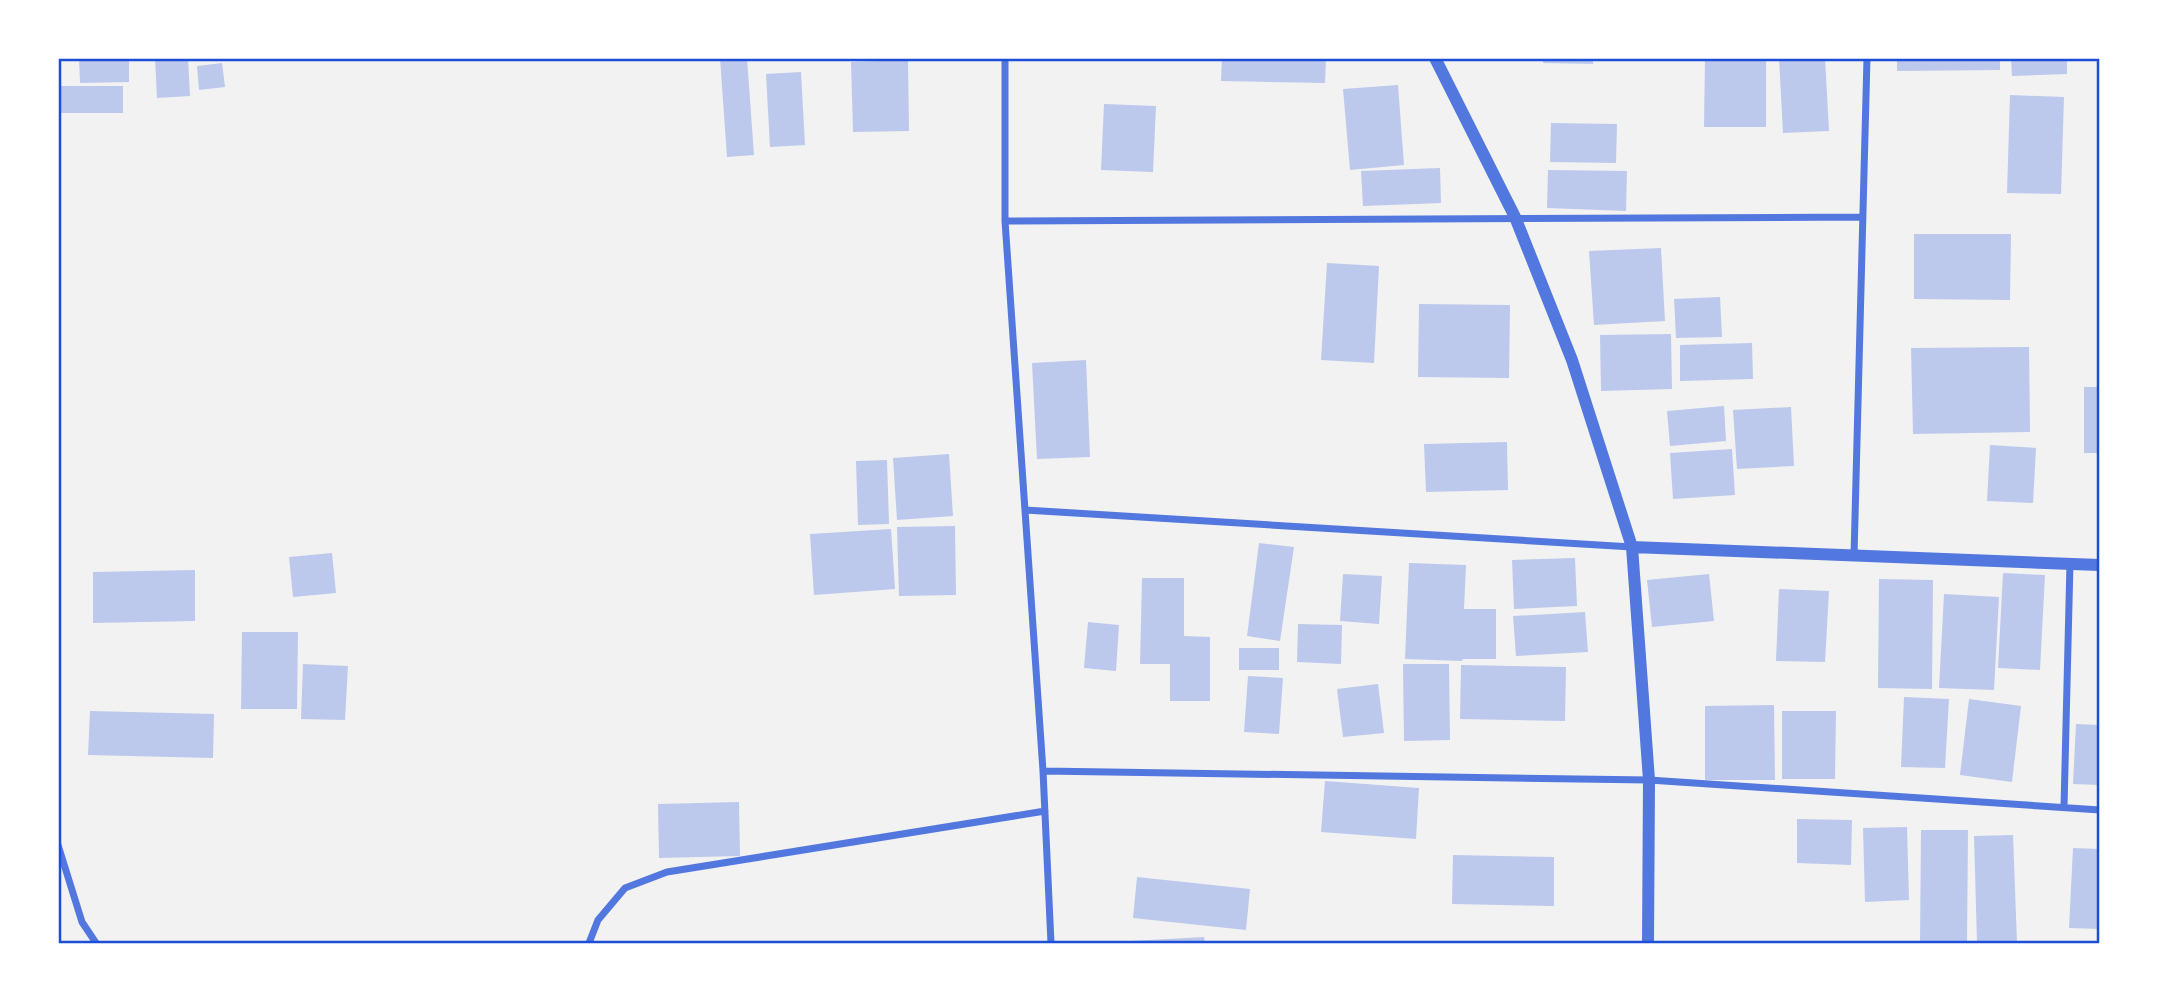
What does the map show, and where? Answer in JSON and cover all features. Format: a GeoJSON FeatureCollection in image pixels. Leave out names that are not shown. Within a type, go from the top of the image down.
{"type":"FeatureCollection","features":[{"type":"Feature","properties":{"kind":"street"},"geometry":{"type":"LineString","coordinates":[[1005,58],[1005,221],[1043,771],[1051,943]]}},
{"type":"Feature","properties":{"kind":"street"},"geometry":{"type":"LineString","coordinates":[[1435,58],[1514,217],[1572,360],[1632,547],[1649,780],[1648,943]]}},
{"type":"Feature","properties":{"kind":"street"},"geometry":{"type":"LineString","coordinates":[[1854,556],[1867,58]]}},
{"type":"Feature","properties":{"kind":"street"},"geometry":{"type":"LineString","coordinates":[[1005,221],[1861,217]]}},
{"type":"Feature","properties":{"kind":"street"},"geometry":{"type":"LineString","coordinates":[[1025,510],[1632,547],[2100,565]]}},
{"type":"Feature","properties":{"kind":"street"},"geometry":{"type":"LineString","coordinates":[[2063,807],[2070,562]]}},
{"type":"Feature","properties":{"kind":"street"},"geometry":{"type":"LineString","coordinates":[[1043,771],[1649,780],[2100,810]]}},
{"type":"Feature","properties":{"kind":"street"},"geometry":{"type":"LineString","coordinates":[[589,943],[597,920],[625,888],[667,872],[1045,811]]}},
{"type":"Feature","properties":{"kind":"street"},"geometry":{"type":"LineString","coordinates":[[58,845],[82,922],[96,943]]}},
{"type":"Feature","properties":{"kind":"building"},"geometry":{"type":"Polygon","coordinates":[[[79,58],[129,58],[129,82],[80,83],[79,58]]]}},
{"type":"Feature","properties":{"kind":"building"},"geometry":{"type":"Polygon","coordinates":[[[155,58],[188,58],[190,96],[157,98],[155,58]]]}},
{"type":"Feature","properties":{"kind":"building"},"geometry":{"type":"Polygon","coordinates":[[[720,58],[747,58],[754,155],[727,157],[720,58]]]}},
{"type":"Feature","properties":{"kind":"building"},"geometry":{"type":"Polygon","coordinates":[[[1222,58],[1326,58],[1325,83],[1221,81],[1222,58]]]}},
{"type":"Feature","properties":{"kind":"building"},"geometry":{"type":"Polygon","coordinates":[[[1544,58],[1593,58],[1593,64],[1543,63],[1544,58]]]}},
{"type":"Feature","properties":{"kind":"building"},"geometry":{"type":"Polygon","coordinates":[[[1705,58],[1766,58],[1766,127],[1704,127],[1705,58]]]}},
{"type":"Feature","properties":{"kind":"building"},"geometry":{"type":"Polygon","coordinates":[[[1779,58],[1825,58],[1829,131],[1783,133],[1779,58]]]}},
{"type":"Feature","properties":{"kind":"building"},"geometry":{"type":"Polygon","coordinates":[[[1897,58],[2000,58],[2000,70],[1897,71],[1897,58]]]}},
{"type":"Feature","properties":{"kind":"building"},"geometry":{"type":"Polygon","coordinates":[[[2011,58],[2067,58],[2067,74],[2012,76],[2011,58]]]}},
{"type":"Feature","properties":{"kind":"building"},"geometry":{"type":"Polygon","coordinates":[[[908,60],[909,131],[853,132],[851,62],[908,60]]]}},
{"type":"Feature","properties":{"kind":"building"},"geometry":{"type":"Polygon","coordinates":[[[222,63],[225,87],[199,90],[197,66],[222,63]]]}},
{"type":"Feature","properties":{"kind":"building"},"geometry":{"type":"Polygon","coordinates":[[[801,72],[805,145],[770,147],[766,74],[801,72]]]}},
{"type":"Feature","properties":{"kind":"building"},"geometry":{"type":"Polygon","coordinates":[[[1398,85],[1404,165],[1350,170],[1343,89],[1398,85]]]}},
{"type":"Feature","properties":{"kind":"building"},"geometry":{"type":"Polygon","coordinates":[[[58,86],[123,86],[123,113],[58,113],[58,86]]]}},
{"type":"Feature","properties":{"kind":"building"},"geometry":{"type":"Polygon","coordinates":[[[2010,95],[2064,97],[2061,194],[2007,193],[2010,95]]]}},
{"type":"Feature","properties":{"kind":"building"},"geometry":{"type":"Polygon","coordinates":[[[1104,104],[1156,106],[1153,172],[1101,170],[1104,104]]]}},
{"type":"Feature","properties":{"kind":"building"},"geometry":{"type":"Polygon","coordinates":[[[1551,123],[1617,124],[1616,163],[1550,162],[1551,123]]]}},
{"type":"Feature","properties":{"kind":"building"},"geometry":{"type":"Polygon","coordinates":[[[1440,168],[1441,203],[1363,206],[1361,171],[1440,168]]]}},
{"type":"Feature","properties":{"kind":"building"},"geometry":{"type":"Polygon","coordinates":[[[1548,170],[1627,171],[1626,211],[1547,208],[1548,170]]]}},
{"type":"Feature","properties":{"kind":"building"},"geometry":{"type":"Polygon","coordinates":[[[1914,234],[2011,234],[2010,300],[1914,299],[1914,234]]]}},
{"type":"Feature","properties":{"kind":"building"},"geometry":{"type":"Polygon","coordinates":[[[1661,248],[1665,321],[1594,325],[1589,251],[1661,248]]]}},
{"type":"Feature","properties":{"kind":"building"},"geometry":{"type":"Polygon","coordinates":[[[1327,263],[1379,266],[1374,363],[1321,360],[1327,263]]]}},
{"type":"Feature","properties":{"kind":"building"},"geometry":{"type":"Polygon","coordinates":[[[1720,297],[1722,337],[1676,338],[1674,299],[1720,297]]]}},
{"type":"Feature","properties":{"kind":"building"},"geometry":{"type":"Polygon","coordinates":[[[1419,304],[1510,305],[1509,378],[1418,377],[1419,304]]]}},
{"type":"Feature","properties":{"kind":"building"},"geometry":{"type":"Polygon","coordinates":[[[1671,334],[1672,389],[1601,391],[1600,335],[1671,334]]]}},
{"type":"Feature","properties":{"kind":"building"},"geometry":{"type":"Polygon","coordinates":[[[1752,343],[1753,379],[1680,381],[1680,345],[1752,343]]]}},
{"type":"Feature","properties":{"kind":"building"},"geometry":{"type":"Polygon","coordinates":[[[2029,347],[2030,432],[1913,434],[1911,348],[2029,347]]]}},
{"type":"Feature","properties":{"kind":"building"},"geometry":{"type":"Polygon","coordinates":[[[1086,360],[1090,457],[1037,459],[1032,363],[1086,360]]]}},
{"type":"Feature","properties":{"kind":"building"},"geometry":{"type":"Polygon","coordinates":[[[2084,387],[2100,387],[2100,453],[2084,453],[2084,387]]]}},
{"type":"Feature","properties":{"kind":"building"},"geometry":{"type":"Polygon","coordinates":[[[1724,406],[1726,441],[1670,446],[1667,411],[1724,406]]]}},
{"type":"Feature","properties":{"kind":"building"},"geometry":{"type":"Polygon","coordinates":[[[1791,407],[1794,466],[1737,469],[1733,410],[1791,407]]]}},
{"type":"Feature","properties":{"kind":"building"},"geometry":{"type":"Polygon","coordinates":[[[1507,442],[1508,490],[1426,492],[1424,444],[1507,442]]]}},
{"type":"Feature","properties":{"kind":"building"},"geometry":{"type":"Polygon","coordinates":[[[1990,445],[2036,448],[2033,503],[1987,501],[1990,445]]]}},
{"type":"Feature","properties":{"kind":"building"},"geometry":{"type":"Polygon","coordinates":[[[1732,449],[1735,495],[1673,499],[1670,453],[1732,449]]]}},
{"type":"Feature","properties":{"kind":"building"},"geometry":{"type":"Polygon","coordinates":[[[949,454],[953,516],[897,520],[893,458],[949,454]]]}},
{"type":"Feature","properties":{"kind":"building"},"geometry":{"type":"Polygon","coordinates":[[[887,460],[889,524],[858,525],[856,461],[887,460]]]}},
{"type":"Feature","properties":{"kind":"building"},"geometry":{"type":"Polygon","coordinates":[[[955,526],[956,595],[899,596],[897,527],[955,526]]]}},
{"type":"Feature","properties":{"kind":"building"},"geometry":{"type":"Polygon","coordinates":[[[891,529],[895,589],[814,595],[810,534],[891,529]]]}},
{"type":"Feature","properties":{"kind":"building"},"geometry":{"type":"Polygon","coordinates":[[[1259,543],[1294,547],[1280,641],[1247,636],[1259,543]]]}},
{"type":"Feature","properties":{"kind":"building"},"geometry":{"type":"Polygon","coordinates":[[[332,553],[336,593],[293,597],[289,557],[332,553]]]}},
{"type":"Feature","properties":{"kind":"building"},"geometry":{"type":"Polygon","coordinates":[[[1575,558],[1577,606],[1514,609],[1512,560],[1575,558]]]}},
{"type":"Feature","properties":{"kind":"building"},"geometry":{"type":"Polygon","coordinates":[[[1409,563],[1466,565],[1464,609],[1496,609],[1496,659],[1405,659],[1409,563]]]}},
{"type":"Feature","properties":{"kind":"building"},"geometry":{"type":"Polygon","coordinates":[[[195,570],[195,621],[93,623],[93,572],[195,570]]]}},
{"type":"Feature","properties":{"kind":"building"},"geometry":{"type":"Polygon","coordinates":[[[2003,573],[2045,575],[2040,670],[1998,668],[2003,573]]]}},
{"type":"Feature","properties":{"kind":"building"},"geometry":{"type":"Polygon","coordinates":[[[1343,574],[1382,576],[1379,624],[1340,621],[1343,574]]]}},
{"type":"Feature","properties":{"kind":"building"},"geometry":{"type":"Polygon","coordinates":[[[1709,574],[1714,621],[1652,627],[1647,580],[1709,574]]]}},
{"type":"Feature","properties":{"kind":"building"},"geometry":{"type":"Polygon","coordinates":[[[1142,578],[1184,578],[1184,636],[1210,637],[1210,701],[1170,701],[1170,664],[1140,664],[1142,578]]]}},
{"type":"Feature","properties":{"kind":"building"},"geometry":{"type":"Polygon","coordinates":[[[1879,579],[1933,580],[1932,689],[1878,688],[1879,579]]]}},
{"type":"Feature","properties":{"kind":"building"},"geometry":{"type":"Polygon","coordinates":[[[1779,589],[1829,591],[1825,662],[1776,661],[1779,589]]]}},
{"type":"Feature","properties":{"kind":"building"},"geometry":{"type":"Polygon","coordinates":[[[1944,594],[1999,597],[1994,690],[1939,688],[1944,594]]]}},
{"type":"Feature","properties":{"kind":"building"},"geometry":{"type":"Polygon","coordinates":[[[1585,612],[1588,652],[1516,656],[1513,616],[1585,612]]]}},
{"type":"Feature","properties":{"kind":"building"},"geometry":{"type":"Polygon","coordinates":[[[1088,622],[1119,625],[1116,671],[1084,668],[1088,622]]]}},
{"type":"Feature","properties":{"kind":"building"},"geometry":{"type":"Polygon","coordinates":[[[1298,624],[1342,625],[1341,664],[1297,662],[1298,624]]]}},
{"type":"Feature","properties":{"kind":"building"},"geometry":{"type":"Polygon","coordinates":[[[242,632],[298,632],[297,709],[241,709],[242,632]]]}},
{"type":"Feature","properties":{"kind":"building"},"geometry":{"type":"Polygon","coordinates":[[[1239,648],[1279,648],[1279,670],[1239,670],[1239,648]]]}},
{"type":"Feature","properties":{"kind":"building"},"geometry":{"type":"Polygon","coordinates":[[[303,664],[348,666],[345,720],[301,719],[303,664]]]}},
{"type":"Feature","properties":{"kind":"building"},"geometry":{"type":"Polygon","coordinates":[[[1403,664],[1449,664],[1450,740],[1404,741],[1403,664]]]}},
{"type":"Feature","properties":{"kind":"building"},"geometry":{"type":"Polygon","coordinates":[[[1461,665],[1566,667],[1565,721],[1460,719],[1461,665]]]}},
{"type":"Feature","properties":{"kind":"building"},"geometry":{"type":"Polygon","coordinates":[[[1248,676],[1283,678],[1279,734],[1244,732],[1248,676]]]}},
{"type":"Feature","properties":{"kind":"building"},"geometry":{"type":"Polygon","coordinates":[[[1378,684],[1384,733],[1343,737],[1337,689],[1378,684]]]}},
{"type":"Feature","properties":{"kind":"building"},"geometry":{"type":"Polygon","coordinates":[[[1904,697],[1949,699],[1945,768],[1901,767],[1904,697]]]}},
{"type":"Feature","properties":{"kind":"building"},"geometry":{"type":"Polygon","coordinates":[[[1969,699],[2021,706],[2012,782],[1960,775],[1969,699]]]}},
{"type":"Feature","properties":{"kind":"building"},"geometry":{"type":"Polygon","coordinates":[[[1774,705],[1775,780],[1705,780],[1705,706],[1774,705]]]}},
{"type":"Feature","properties":{"kind":"building"},"geometry":{"type":"Polygon","coordinates":[[[90,711],[214,714],[213,758],[88,755],[90,711]]]}},
{"type":"Feature","properties":{"kind":"building"},"geometry":{"type":"Polygon","coordinates":[[[1782,711],[1836,711],[1835,779],[1782,779],[1782,711]]]}},
{"type":"Feature","properties":{"kind":"building"},"geometry":{"type":"Polygon","coordinates":[[[2076,724],[2100,725],[2100,785],[2073,784],[2076,724]]]}},
{"type":"Feature","properties":{"kind":"building"},"geometry":{"type":"Polygon","coordinates":[[[1325,781],[1419,788],[1416,839],[1321,832],[1325,781]]]}},
{"type":"Feature","properties":{"kind":"building"},"geometry":{"type":"Polygon","coordinates":[[[739,802],[740,856],[659,858],[658,804],[739,802]]]}},
{"type":"Feature","properties":{"kind":"building"},"geometry":{"type":"Polygon","coordinates":[[[1797,819],[1852,820],[1851,865],[1797,863],[1797,819]]]}},
{"type":"Feature","properties":{"kind":"building"},"geometry":{"type":"Polygon","coordinates":[[[1907,827],[1909,900],[1865,902],[1863,828],[1907,827]]]}},
{"type":"Feature","properties":{"kind":"building"},"geometry":{"type":"Polygon","coordinates":[[[1921,830],[1968,830],[1967,943],[1920,943],[1921,830]]]}},
{"type":"Feature","properties":{"kind":"building"},"geometry":{"type":"Polygon","coordinates":[[[2013,835],[2017,943],[1977,943],[1974,836],[2013,835]]]}},
{"type":"Feature","properties":{"kind":"building"},"geometry":{"type":"Polygon","coordinates":[[[2073,848],[2100,849],[2100,929],[2069,928],[2073,848]]]}},
{"type":"Feature","properties":{"kind":"building"},"geometry":{"type":"Polygon","coordinates":[[[1453,855],[1554,857],[1554,906],[1452,904],[1453,855]]]}},
{"type":"Feature","properties":{"kind":"building"},"geometry":{"type":"Polygon","coordinates":[[[1137,877],[1250,889],[1246,930],[1133,918],[1137,877]]]}},
{"type":"Feature","properties":{"kind":"building"},"geometry":{"type":"Polygon","coordinates":[[[1204,937],[1205,943],[1131,943],[1131,941],[1204,937]]]}}]}
